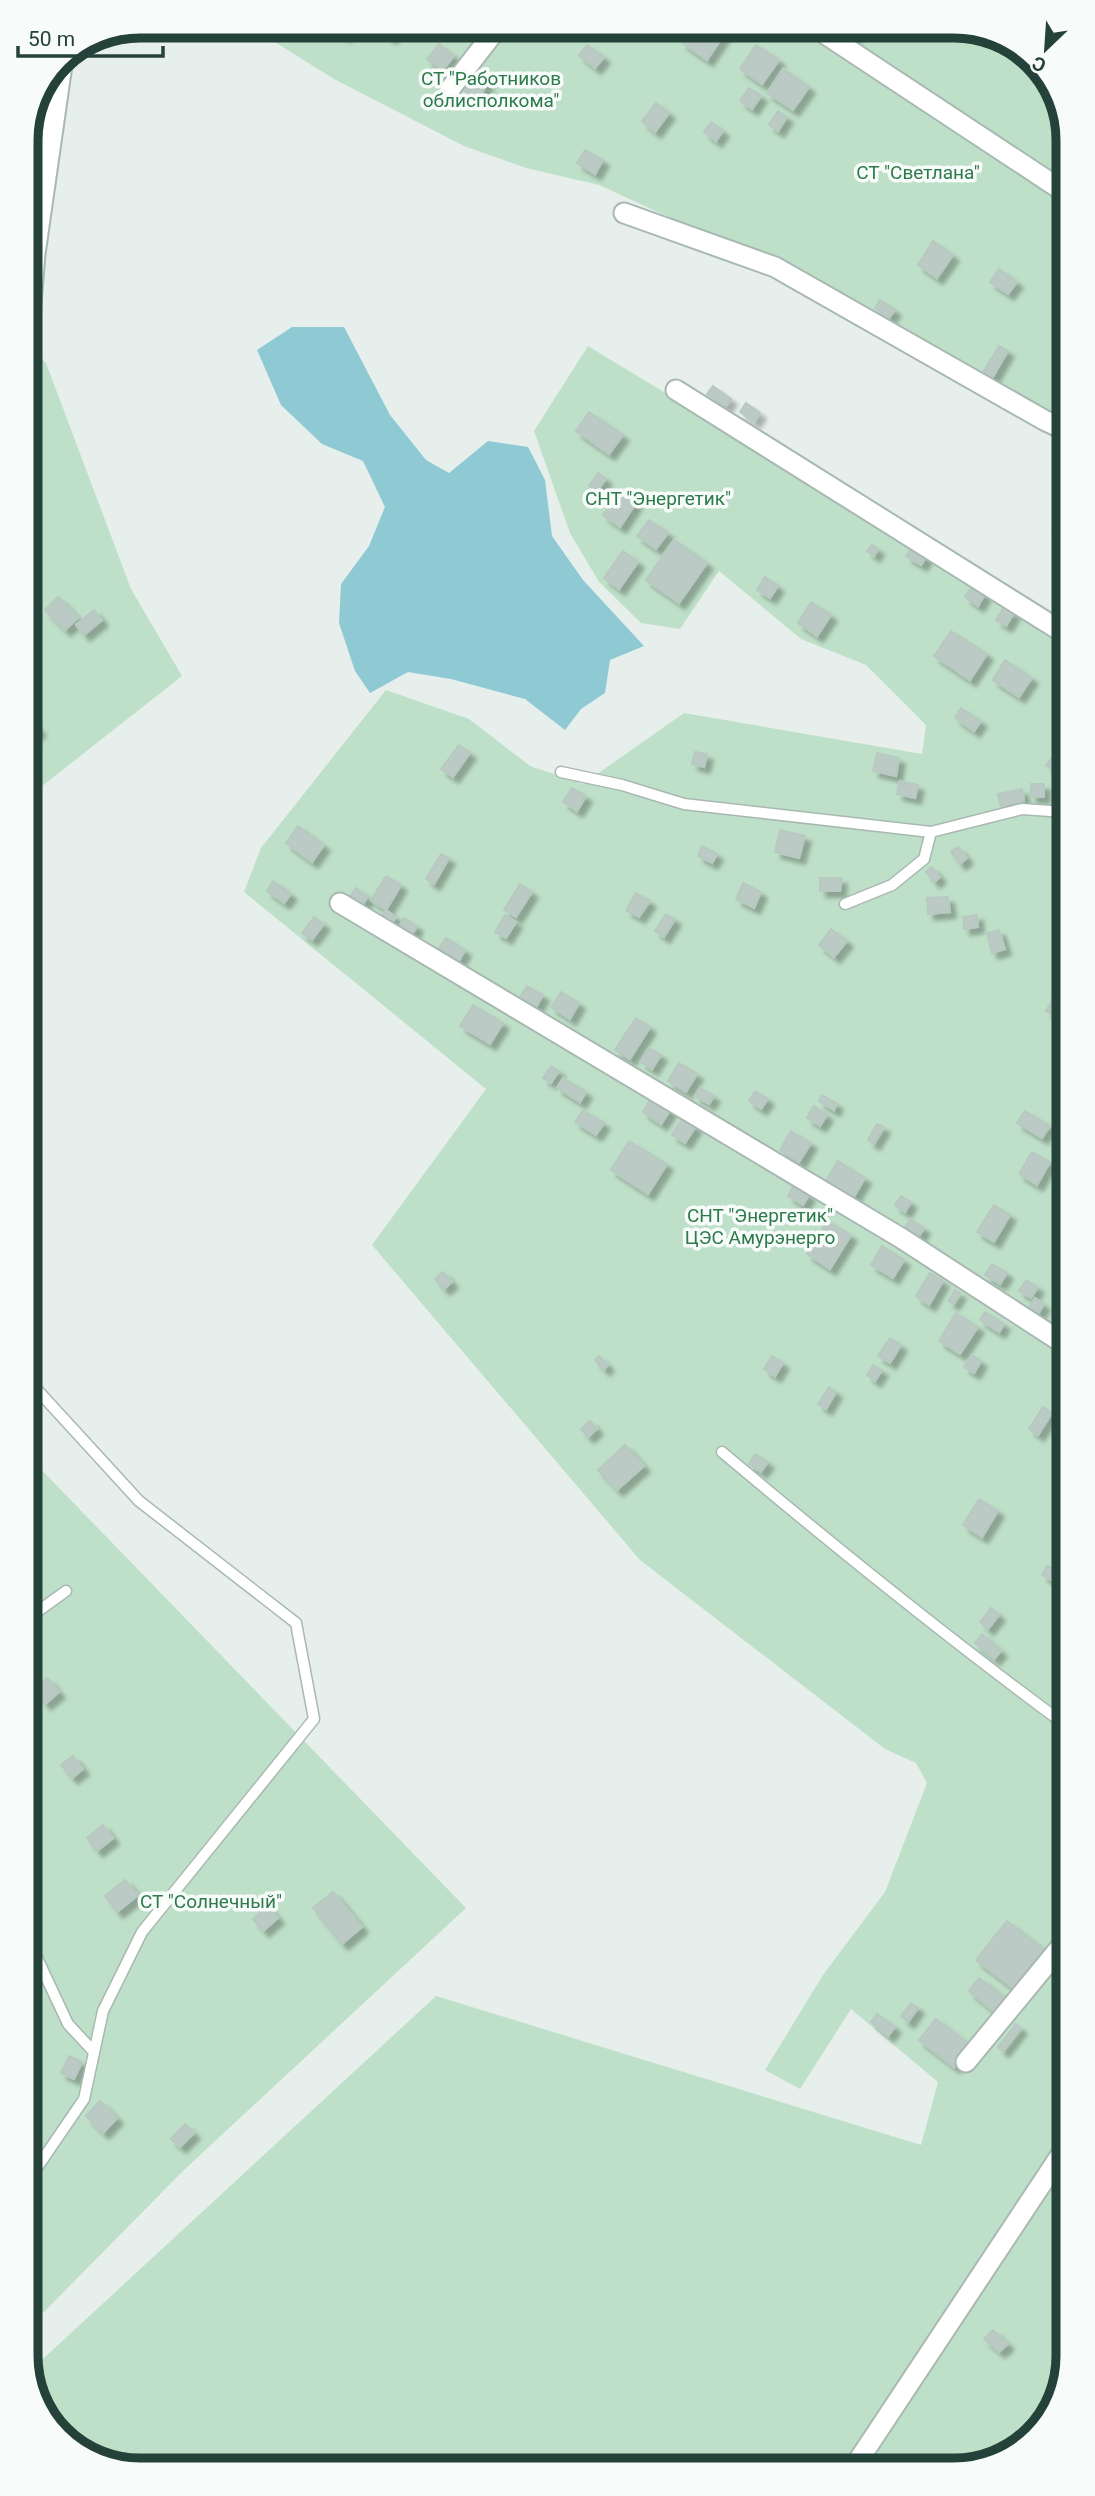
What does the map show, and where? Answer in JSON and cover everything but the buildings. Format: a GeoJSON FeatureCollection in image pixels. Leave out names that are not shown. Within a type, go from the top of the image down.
{"type":"FeatureCollection","features":[{"type":"Feature","properties":{"kind":"street"},"geometry":{"type":"LineString","coordinates":[[450,89],[489,39]]}},
{"type":"Feature","properties":{"kind":"street"},"geometry":{"type":"LineString","coordinates":[[833,39],[1056,186]]}},
{"type":"Feature","properties":{"kind":"street"},"geometry":{"type":"LineString","coordinates":[[39,226],[60,78]]}},
{"type":"Feature","properties":{"kind":"street"},"geometry":{"type":"LineString","coordinates":[[624,213],[775,267],[1056,426]]}},
{"type":"Feature","properties":{"kind":"street"},"geometry":{"type":"LineString","coordinates":[[676,390],[1056,628]]}},
{"type":"Feature","properties":{"kind":"street"},"geometry":{"type":"LineString","coordinates":[[340,903],[901,1238],[1056,1339]]}},
{"type":"Feature","properties":{"kind":"street"},"geometry":{"type":"LineString","coordinates":[[966,2062],[1056,1953]]}},
{"type":"Feature","properties":{"kind":"street"},"geometry":{"type":"LineString","coordinates":[[861,2458],[1056,2162]]}},
{"type":"Feature","properties":{"kind":"lane"},"geometry":{"type":"LineString","coordinates":[[561,772],[622,785],[684,804],[931,831],[1022,809],[1056,811]]}},
{"type":"Feature","properties":{"kind":"lane"},"geometry":{"type":"LineString","coordinates":[[845,904],[892,885],[924,859],[931,831]]}},
{"type":"Feature","properties":{"kind":"lane"},"geometry":{"type":"LineString","coordinates":[[39,1392],[139,1501],[296,1623],[314,1720],[142,1932],[103,2011],[84,2099],[39,2165]]}},
{"type":"Feature","properties":{"kind":"lane"},"geometry":{"type":"LineString","coordinates":[[722,1452],[846,1556],[1056,1718]]}},
{"type":"Feature","properties":{"kind":"lane"},"geometry":{"type":"LineString","coordinates":[[39,1610],[66,1591]]}},
{"type":"Feature","properties":{"kind":"lane"},"geometry":{"type":"LineString","coordinates":[[39,1962],[68,2024],[94,2052]]}},
{"type":"Feature","properties":{"kind":"green space","name":"СТ \"Светлана\""},"geometry":{"type":"Polygon","coordinates":[[[270,39],[961,39],[994,46],[1011,56],[1011,84],[1039,84],[1046,95],[1056,127],[1056,417],[984,378],[945,352],[836,294],[599,185],[526,168],[464,146],[334,79],[270,39]]]}},
{"type":"Feature","properties":{"kind":"green space","name":"СНТ \"Энергетик\" ЦЭС Амурэнерго"},"geometry":{"type":"Polygon","coordinates":[[[588,346],[756,448],[1056,640],[1056,2369],[1046,2401],[1027,2428],[1006,2444],[975,2456],[120,2456],[95,2447],[68,2428],[49,2401],[40,2376],[39,2362],[436,1996],[921,2145],[938,2082],[851,2009],[800,2089],[765,2070],[823,1975],[885,1892],[927,1783],[916,1763],[885,1749],[640,1560],[372,1245],[486,1089],[244,892],[261,848],[386,690],[469,719],[530,766],[583,784],[684,713],[922,754],[926,725],[866,665],[801,639],[719,571],[680,629],[641,623],[599,582],[570,533],[534,431],[588,346]]]}},
{"type":"Feature","properties":{"kind":"green space"},"geometry":{"type":"Polygon","coordinates":[[[39,356],[46,363],[131,589],[182,676],[39,788],[39,356]]]}},
{"type":"Feature","properties":{"kind":"green space","name":"СТ \"Солнечный\""},"geometry":{"type":"Polygon","coordinates":[[[39,1467],[466,1908],[184,2170],[39,2317],[39,1467]]]}},
{"type":"Feature","properties":{"kind":"water"},"geometry":{"type":"Polygon","coordinates":[[[292,327],[344,327],[390,415],[426,460],[449,473],[488,441],[528,447],[545,480],[552,536],[583,580],[644,646],[610,660],[605,693],[581,709],[565,730],[525,699],[451,679],[408,672],[370,693],[355,671],[339,623],[341,584],[369,546],[385,507],[363,461],[322,444],[281,405],[257,350],[292,327]]]}},
{"type":"Feature","properties":{"kind":"water"},"geometry":{"type":"Polygon","coordinates":[[[1056,505],[1056,557],[1053,547],[1052,530],[1056,505]]]}},
{"type":"Feature","properties":{"kind":"park label","name":"СТ \"Работников облисполкома\""},"geometry":{"type":"Point","coordinates":[491,89]}},
{"type":"Feature","properties":{"kind":"park label","name":"СНТ \"Энергетик\""},"geometry":{"type":"Point","coordinates":[658,498]}}]}
